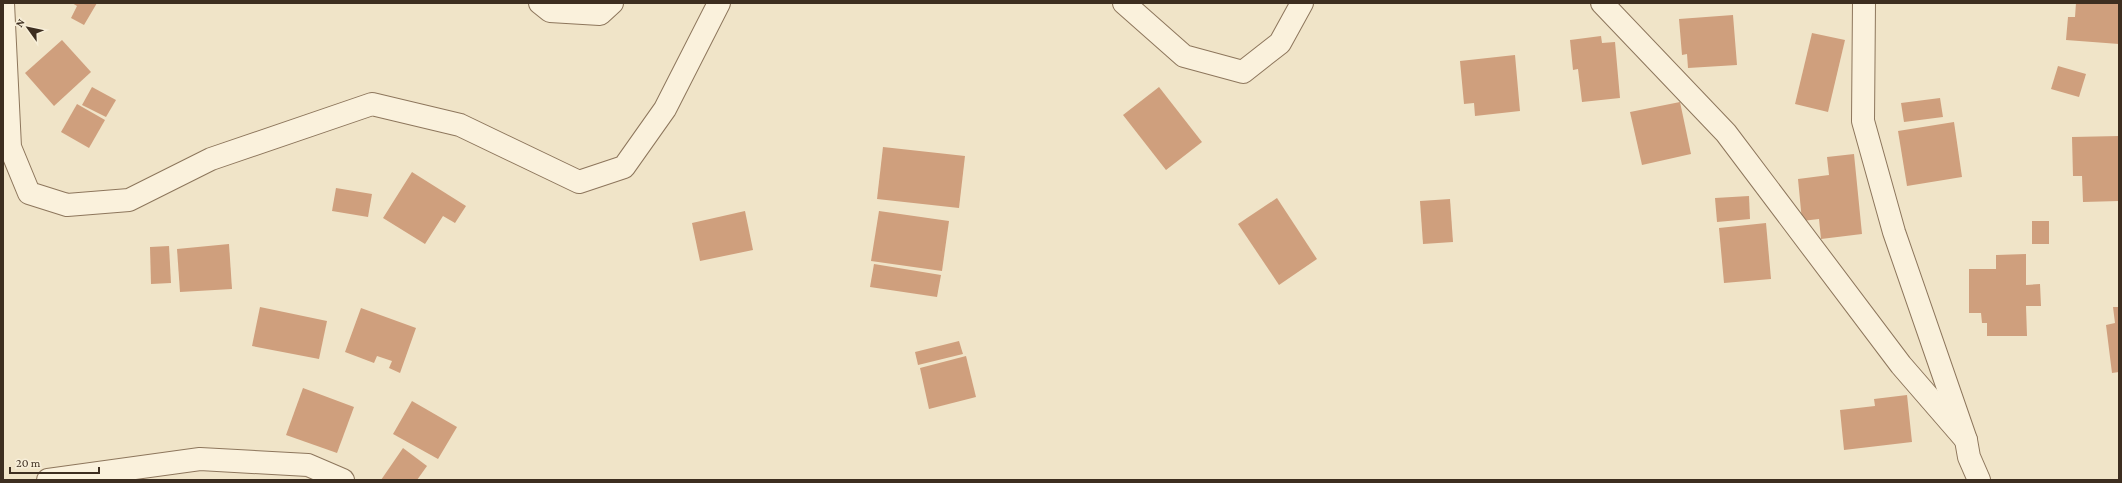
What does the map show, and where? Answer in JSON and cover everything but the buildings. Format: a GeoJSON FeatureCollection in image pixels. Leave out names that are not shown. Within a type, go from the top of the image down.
{"type":"FeatureCollection","features":[{"type":"Feature","properties":{"kind":"street"},"geometry":{"type":"LineString","coordinates":[[3,3],[10,147],[29,192],[67,205],[129,200],[212,159],[372,104],[460,125],[578,182],[624,167],[665,109],[719,3]]}},
{"type":"Feature","properties":{"kind":"street"},"geometry":{"type":"LineString","coordinates":[[540,3],[550,11],[600,14],[612,3]]}},
{"type":"Feature","properties":{"kind":"street"},"geometry":{"type":"LineString","coordinates":[[1124,3],[1184,56],[1243,72],[1280,43],[1302,3]]}},
{"type":"Feature","properties":{"kind":"street"},"geometry":{"type":"LineString","coordinates":[[1602,3],[1726,133],[1901,364],[1966,440]]}},
{"type":"Feature","properties":{"kind":"street"},"geometry":{"type":"LineString","coordinates":[[1864,3],[1862,121],[1894,232],[1966,440],[1969,457],[1979,480]]}},
{"type":"Feature","properties":{"kind":"street"},"geometry":{"type":"LineString","coordinates":[[48,480],[200,460],[308,465],[343,480]]}}]}
